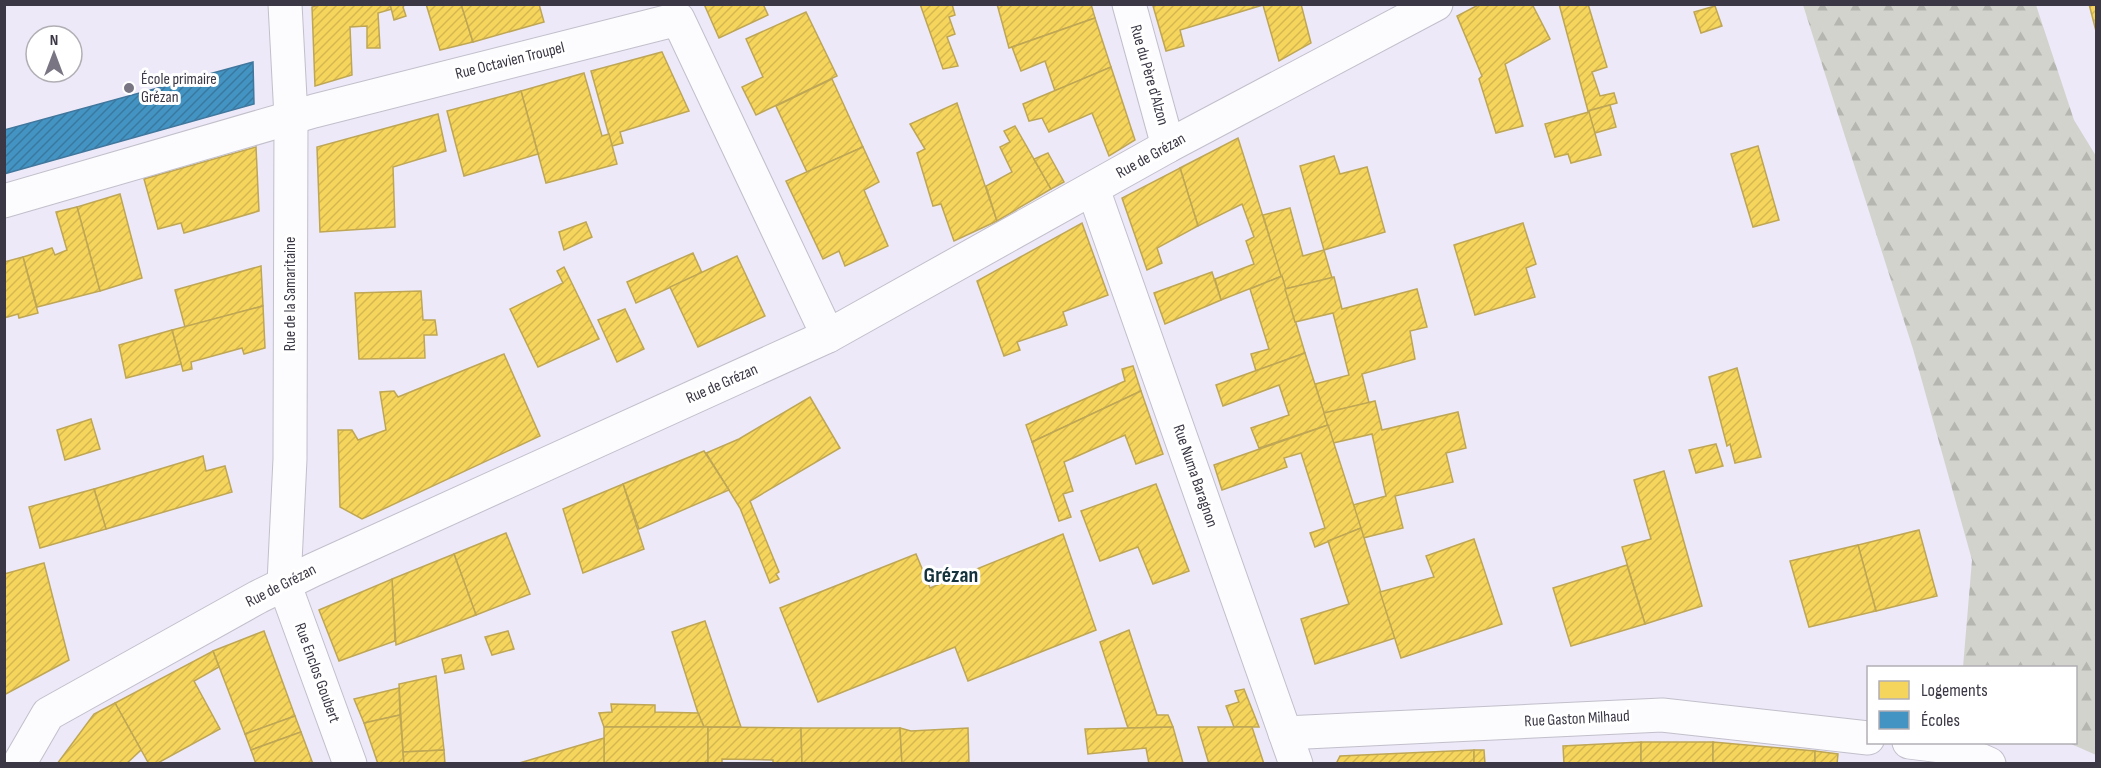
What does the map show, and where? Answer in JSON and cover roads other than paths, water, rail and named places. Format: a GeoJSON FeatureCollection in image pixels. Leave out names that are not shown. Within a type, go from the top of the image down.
{"type":"FeatureCollection","features":[{"type":"Feature","properties":{"kind":"street","name":"Rue de la Samaritaine"},"geometry":{"type":"LineString","coordinates":[[284,583],[290,459],[291,117],[285,4]]}},
{"type":"Feature","properties":{"kind":"street","name":"Rue du Père d'Alzon"},"geometry":{"type":"LineString","coordinates":[[1129,4],[1168,146]]}},
{"type":"Feature","properties":{"kind":"street","name":"Rue de Grézan"},"geometry":{"type":"LineString","coordinates":[[19,764],[48,714],[284,583],[828,336],[1168,146],[1436,4]]}},
{"type":"Feature","properties":{"kind":"street","name":"Rue Octavien Troupel"},"geometry":{"type":"LineString","coordinates":[[4,201],[291,117],[678,19],[828,336]]}},
{"type":"Feature","properties":{"kind":"street","name":"Rue Numa Baragnon"},"geometry":{"type":"LineString","coordinates":[[1093,189],[1296,764]]}},
{"type":"Feature","properties":{"kind":"street","name":"Rue Enclos Goubert"},"geometry":{"type":"LineString","coordinates":[[284,583],[350,764]]}},
{"type":"Feature","properties":{"kind":"street","name":"Rue Gaston Milhaud"},"geometry":{"type":"LineString","coordinates":[[1285,733],[1662,715],[1867,738]]}},
{"type":"Feature","properties":{"kind":"street"},"geometry":{"type":"LineString","coordinates":[[1925,744],[1950,747],[1989,764]]}},
{"type":"Feature","properties":{"kind":"place","name":"École primaire Grézan"},"geometry":{"type":"Point","coordinates":[129,88]}},
{"type":"Feature","properties":{"kind":"district","name":"Grézan"},"geometry":{"type":"Point","coordinates":[951,575]}}]}
